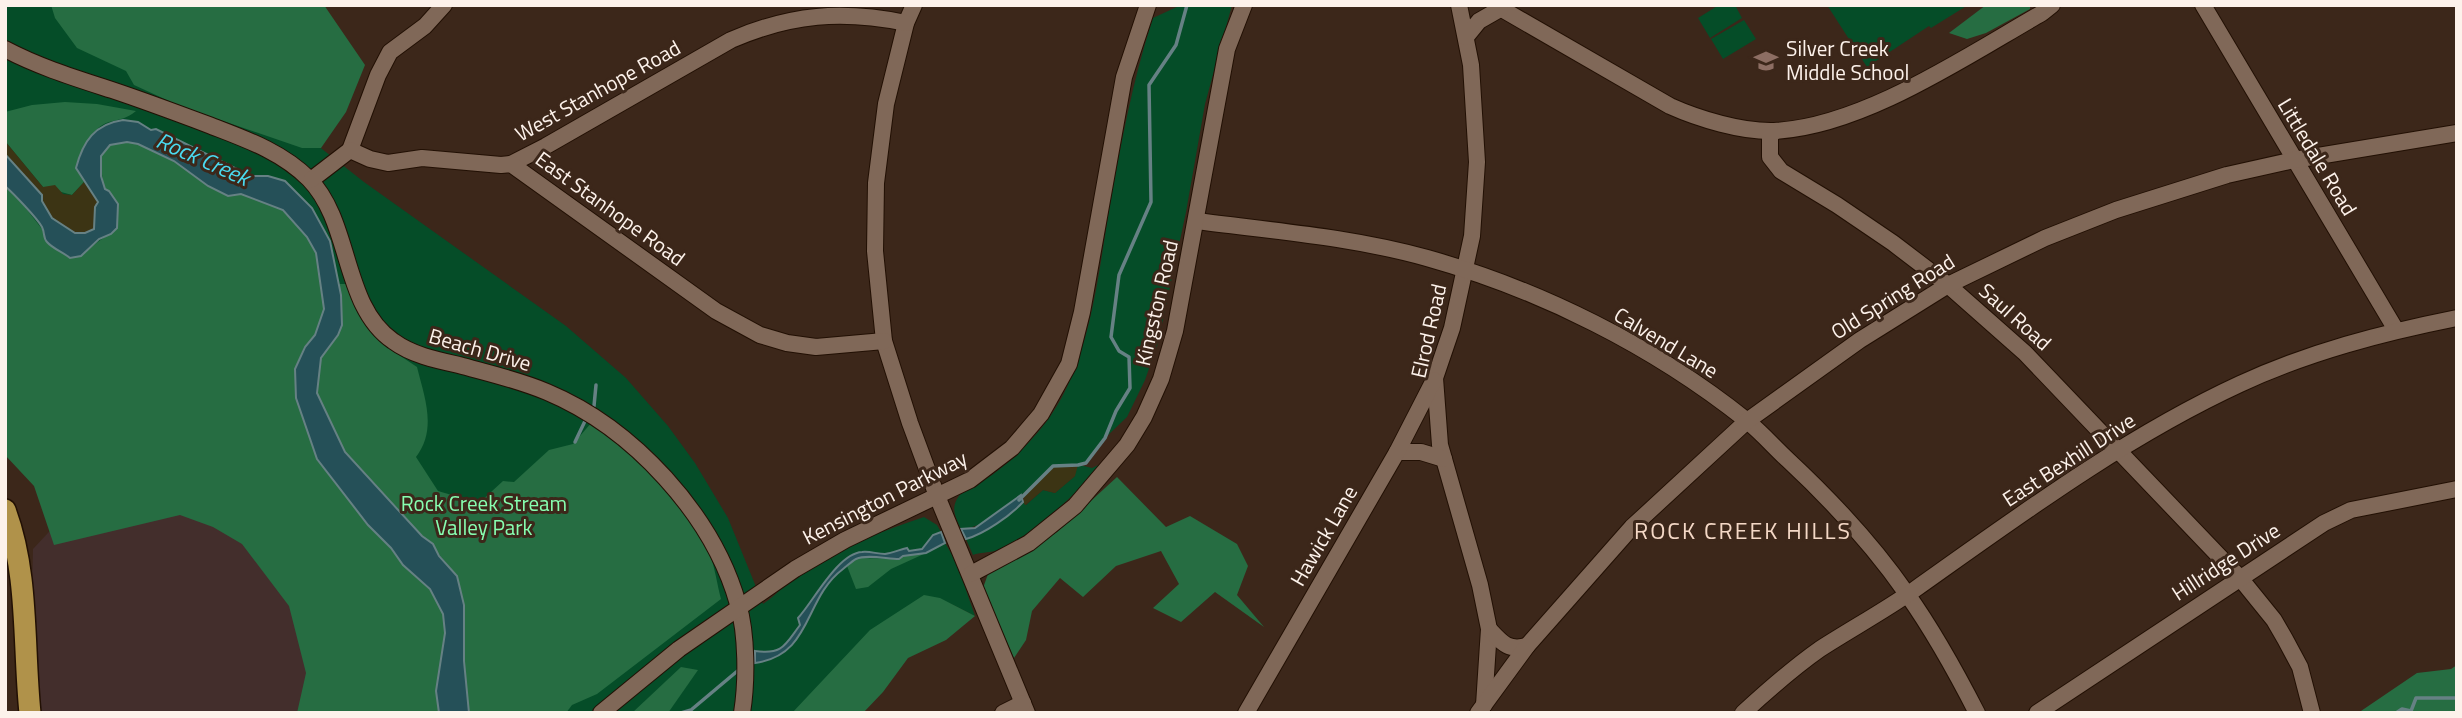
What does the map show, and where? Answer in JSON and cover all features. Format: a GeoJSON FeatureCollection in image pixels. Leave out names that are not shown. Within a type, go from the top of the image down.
{"type":"FeatureCollection","features":[{"type":"Feature","properties":{"kind":"highway"},"geometry":{"type":"LineString","coordinates":[[5,510],[16,538],[30,713]]}},
{"type":"Feature","properties":{"kind":"street"},"geometry":{"type":"LineString","coordinates":[[310,180],[350,150],[374,83],[390,52],[425,26],[444,5]]}},
{"type":"Feature","properties":{"kind":"street"},"geometry":{"type":"LineString","coordinates":[[914,5],[906,23],[886,104],[876,183],[876,251],[884,341],[909,423],[937,496],[1025,708],[1003,713]]}},
{"type":"Feature","properties":{"kind":"street","name":"Kensington Parkway"},"geometry":{"type":"LineString","coordinates":[[601,713],[679,649],[828,549],[970,480],[1012,448],[1041,414],[1069,364],[1082,312],[1124,77],[1148,5]]}},
{"type":"Feature","properties":{"kind":"street","name":"Kingston Road"},"geometry":{"type":"LineString","coordinates":[[971,574],[1029,542],[1075,506],[1127,445],[1144,417],[1161,379],[1175,331],[1227,49],[1244,5]]}},
{"type":"Feature","properties":{"kind":"street","name":"Elrod Road"},"geometry":{"type":"LineString","coordinates":[[1458,5],[1466,37],[1474,93],[1477,162],[1472,236],[1452,328],[1435,378],[1440,445],[1480,585],[1489,629],[1481,709]]}},
{"type":"Feature","properties":{"kind":"street"},"geometry":{"type":"LineString","coordinates":[[1466,37],[1479,21],[1498,7],[1670,106],[1697,118],[1770,131],[1816,126],[1865,109],[1936,73],[2052,5]]}},
{"type":"Feature","properties":{"kind":"street","name":"Littledale Road"},"geometry":{"type":"LineString","coordinates":[[2203,5],[2396,330]]}},
{"type":"Feature","properties":{"kind":"street","name":"West Stanhope Road"},"geometry":{"type":"LineString","coordinates":[[511,164],[731,40],[756,29],[786,20],[837,14],[878,17],[906,23]]}},
{"type":"Feature","properties":{"kind":"street","name":"Beach Drive"},"geometry":{"type":"LineString","coordinates":[[5,49],[39,66],[157,105],[260,144],[282,157],[310,180],[331,213],[361,301],[377,326],[391,341],[417,355],[509,379],[549,393],[606,425],[658,468],[702,525],[725,567],[739,607],[743,639],[742,713]]}},
{"type":"Feature","properties":{"kind":"street","name":"Saul Road"},"geometry":{"type":"LineString","coordinates":[[1770,131],[1770,157],[1780,171],[1838,205],[1948,285],[2025,353],[2240,578],[2274,620],[2300,667],[2312,713]]}},
{"type":"Feature","properties":{"kind":"street","name":"Old Spring Road"},"geometry":{"type":"LineString","coordinates":[[1481,709],[1528,646],[1632,527],[1747,421],[1860,340],[1948,285],[2045,238],[2116,210],[2227,175],[2294,160],[2457,133]]}},
{"type":"Feature","properties":{"kind":"street","name":"East Stanhope Road"},"geometry":{"type":"LineString","coordinates":[[350,150],[388,163],[422,158],[511,164],[716,312],[760,335],[787,343],[816,347],[884,341]]}},
{"type":"Feature","properties":{"kind":"street","name":"Calvend Lane"},"geometry":{"type":"LineString","coordinates":[[1197,221],[1365,244],[1465,270],[1539,298],[1618,335],[1688,378],[1747,421],[1828,498],[1867,542],[1908,594],[1948,657],[1977,713]]}},
{"type":"Feature","properties":{"kind":"street","name":"East Bexhill Drive"},"geometry":{"type":"LineString","coordinates":[[1743,713],[1776,683],[1820,650],[1908,594],[2007,524],[2166,423],[2240,384],[2333,348],[2396,330],[2457,318]]}},
{"type":"Feature","properties":{"kind":"street","name":"Hawick Lane"},"geometry":{"type":"LineString","coordinates":[[1246,713],[1397,452],[1435,378]]}},
{"type":"Feature","properties":{"kind":"street"},"geometry":{"type":"LineString","coordinates":[[1397,452],[1421,452],[1444,459]]}},
{"type":"Feature","properties":{"kind":"street","name":"Hillridge Drive"},"geometry":{"type":"LineString","coordinates":[[2037,713],[2323,523],[2351,510],[2457,489]]}},
{"type":"Feature","properties":{"kind":"street"},"geometry":{"type":"LineString","coordinates":[[1489,629],[1504,646],[1517,649],[1528,646]]}},
{"type":"Feature","properties":{"kind":"shaded area"},"geometry":{"type":"Polygon","coordinates":[[[216,500],[312,609],[314,713],[40,713],[32,591],[33,549],[61,519],[216,500]]]}},
{"type":"Feature","properties":{"kind":"green space","name":"Rock Creek Stream Valley Park"},"geometry":{"type":"Polygon","coordinates":[[[5,5],[122,5],[566,326],[626,378],[668,426],[695,463],[728,518],[763,604],[798,573],[817,561],[862,540],[924,517],[937,525],[941,532],[933,535],[939,546],[945,543],[956,561],[975,616],[949,603],[823,713],[314,713],[320,659],[276,542],[5,441],[5,5]]]}},
{"type":"Feature","properties":{"kind":"green space"},"geometry":{"type":"Polygon","coordinates":[[[51,5],[324,5],[365,65],[346,112],[321,148],[302,148],[182,107],[134,85],[126,71],[77,48],[55,18],[51,5]]]}},
{"type":"Feature","properties":{"kind":"green space"},"geometry":{"type":"Polygon","coordinates":[[[1181,5],[1232,5],[1205,104],[1186,212],[1158,343],[1145,380],[1127,417],[1105,438],[1086,463],[1080,465],[1092,468],[1103,463],[1081,487],[1024,537],[995,551],[973,555],[966,539],[996,524],[1023,502],[1026,505],[1043,490],[1055,493],[1075,476],[1053,466],[1010,505],[985,522],[961,529],[956,518],[954,506],[960,495],[992,475],[1025,446],[1053,412],[1067,387],[1083,346],[1094,303],[1122,141],[1153,18],[1181,5]]]}},
{"type":"Feature","properties":{"kind":"green space"},"geometry":{"type":"Polygon","coordinates":[[[1719,5],[1735,5],[1742,18],[1710,38],[1698,18],[1719,5]]]}},
{"type":"Feature","properties":{"kind":"green space"},"geometry":{"type":"Polygon","coordinates":[[[1827,5],[1968,5],[1931,28],[1929,26],[1867,67],[1827,5]]]}},
{"type":"Feature","properties":{"kind":"green space"},"geometry":{"type":"Polygon","coordinates":[[[1986,5],[2030,5],[2030,9],[1986,33],[1967,39],[1949,33],[1986,5]]]}},
{"type":"Feature","properties":{"kind":"green space"},"geometry":{"type":"Polygon","coordinates":[[[1744,20],[1756,39],[1723,59],[1711,39],[1744,20]]]}},
{"type":"Feature","properties":{"kind":"green space"},"geometry":{"type":"Polygon","coordinates":[[[65,102],[136,111],[102,125],[92,135],[76,168],[84,182],[72,195],[43,187],[5,141],[5,112],[32,105],[65,102]]]}},
{"type":"Feature","properties":{"kind":"green space"},"geometry":{"type":"Polygon","coordinates":[[[127,142],[138,144],[174,161],[208,186],[241,194],[283,210],[307,237],[316,253],[324,309],[315,335],[304,347],[295,369],[346,497],[403,565],[430,589],[443,614],[445,633],[436,691],[439,713],[297,713],[306,673],[289,606],[242,544],[213,527],[180,515],[54,545],[34,486],[5,455],[5,186],[61,250],[70,258],[76,256],[111,234],[101,156],[110,145],[127,142]]]}},
{"type":"Feature","properties":{"kind":"green space"},"geometry":{"type":"Polygon","coordinates":[[[339,284],[347,284],[362,319],[390,349],[417,367],[426,402],[428,425],[416,457],[438,491],[479,503],[503,481],[514,482],[549,450],[573,444],[592,422],[643,463],[688,515],[709,552],[721,599],[597,694],[572,705],[566,713],[469,713],[457,577],[435,549],[345,452],[317,393],[321,358],[338,335],[341,295],[339,284]]]}},
{"type":"Feature","properties":{"kind":"green space"},"geometry":{"type":"Polygon","coordinates":[[[1117,477],[1166,527],[1190,516],[1237,544],[1248,566],[1237,595],[1264,627],[1215,592],[1181,622],[1153,608],[1179,584],[1161,551],[1116,566],[1083,597],[1060,578],[1032,611],[1026,640],[1014,658],[983,588],[988,574],[1057,532],[1117,477]]]}},
{"type":"Feature","properties":{"kind":"green space"},"geometry":{"type":"Polygon","coordinates":[[[926,553],[891,569],[868,587],[856,589],[847,566],[857,558],[899,559],[926,553]]]}},
{"type":"Feature","properties":{"kind":"green space"},"geometry":{"type":"Polygon","coordinates":[[[924,595],[940,598],[975,616],[946,640],[908,658],[883,692],[863,713],[792,713],[870,630],[924,595]]]}},
{"type":"Feature","properties":{"kind":"green space"},"geometry":{"type":"Polygon","coordinates":[[[2457,665],[2457,713],[2358,713],[2417,673],[2451,669],[2457,665]]]}},
{"type":"Feature","properties":{"kind":"green space"},"geometry":{"type":"Polygon","coordinates":[[[681,667],[698,670],[668,713],[632,713],[681,667]]]}},
{"type":"Feature","properties":{"kind":"sand"},"geometry":{"type":"Polygon","coordinates":[[[5,141],[43,187],[55,185],[63,194],[72,195],[84,182],[98,202],[95,229],[75,233],[52,218],[42,201],[42,195],[5,154],[5,141]]]}},
{"type":"Feature","properties":{"kind":"sand"},"geometry":{"type":"Polygon","coordinates":[[[1078,465],[1075,476],[1055,493],[1043,490],[1025,505],[1025,494],[1053,466],[1078,465]]]}},
{"type":"Feature","properties":{"kind":"water","name":"Rock Creek"},"geometry":{"type":"Polygon","coordinates":[[[123,120],[138,122],[151,130],[156,129],[251,176],[268,176],[285,181],[312,208],[330,241],[341,295],[342,325],[321,358],[317,393],[345,452],[422,536],[433,544],[439,556],[457,576],[464,605],[464,661],[469,713],[439,713],[436,691],[445,633],[443,614],[430,589],[403,565],[391,548],[368,525],[317,459],[296,398],[295,369],[305,347],[315,335],[324,309],[316,253],[307,237],[283,210],[241,194],[228,196],[208,186],[174,161],[138,144],[127,142],[110,145],[101,156],[101,176],[105,189],[118,204],[117,228],[99,239],[81,256],[70,258],[49,244],[39,223],[5,186],[5,154],[42,195],[42,201],[52,218],[75,233],[94,229],[95,207],[98,202],[76,168],[82,150],[92,135],[105,125],[123,120]]]}},
{"type":"Feature","properties":{"kind":"water"},"geometry":{"type":"Polygon","coordinates":[[[1021,495],[1023,502],[1011,513],[989,529],[966,539],[961,529],[975,528],[1021,495]]]}},
{"type":"Feature","properties":{"kind":"water"},"geometry":{"type":"Polygon","coordinates":[[[941,532],[945,543],[926,553],[899,559],[866,557],[853,561],[830,581],[798,638],[788,649],[774,658],[755,663],[755,651],[778,650],[787,643],[800,625],[798,618],[844,560],[862,552],[885,554],[907,548],[909,551],[922,549],[933,535],[941,532]]]}},
{"type":"Feature","properties":{"kind":"waterway"},"geometry":{"type":"LineString","coordinates":[[1019,500],[1053,466],[1086,463],[1105,438],[1116,411],[1130,388],[1129,357],[1119,351],[1111,337],[1119,275],[1151,202],[1149,85],[1176,45],[1187,5]]}},
{"type":"Feature","properties":{"kind":"waterway"},"geometry":{"type":"LineString","coordinates":[[594,406],[596,385]]}},
{"type":"Feature","properties":{"kind":"waterway"},"geometry":{"type":"LineString","coordinates":[[575,442],[585,421]]}},
{"type":"Feature","properties":{"kind":"waterway"},"geometry":{"type":"LineString","coordinates":[[681,713],[691,710],[741,668]]}},
{"type":"Feature","properties":{"kind":"waterway"},"geometry":{"type":"LineString","coordinates":[[2396,713],[2402,709],[2411,711],[2416,698],[2457,698]]}},
{"type":"Feature","properties":{"kind":"place","name":"Silver Creek Middle School"},"geometry":{"type":"Point","coordinates":[1766,61]}},
{"type":"Feature","properties":{"kind":"district","name":"ROCK CREEK HILLS"},"geometry":{"type":"Point","coordinates":[1743,531]}}]}
